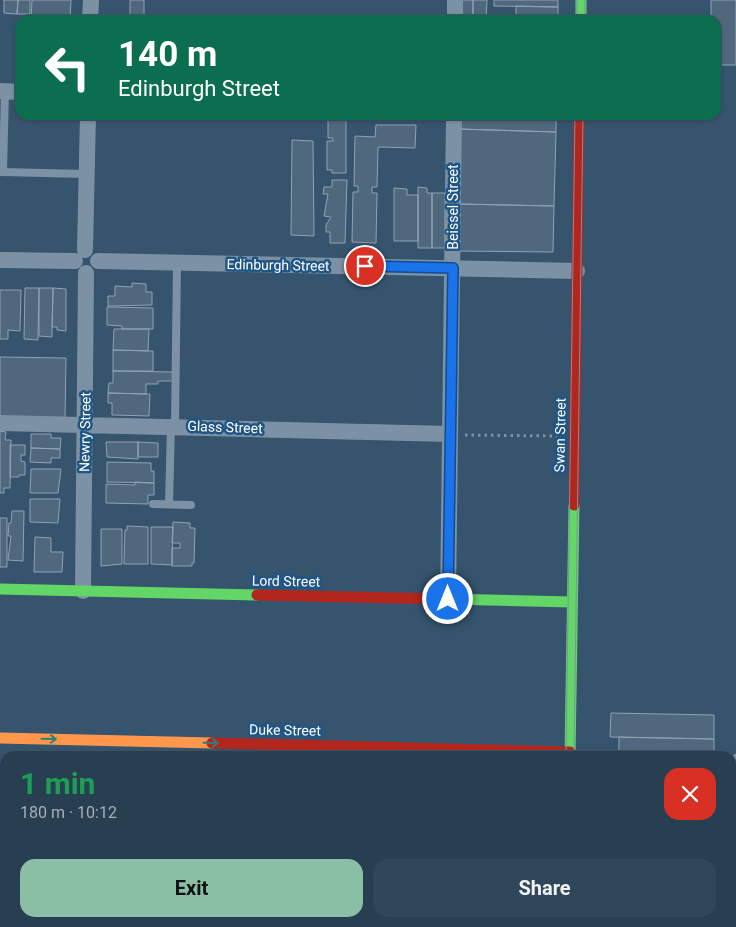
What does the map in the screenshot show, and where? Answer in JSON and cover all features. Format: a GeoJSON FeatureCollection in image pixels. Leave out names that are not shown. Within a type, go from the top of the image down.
{"type":"FeatureCollection","features":[{"type":"Feature","properties":{"kind":"street"},"geometry":{"type":"LineString","coordinates":[[90,15],[91,0]]}},
{"type":"Feature","properties":{"kind":"street"},"geometry":{"type":"LineString","coordinates":[[455,0],[455,15]]}},
{"type":"Feature","properties":{"kind":"street"},"geometry":{"type":"LineString","coordinates":[[581,0],[581,15]]}},
{"type":"Feature","properties":{"kind":"street","name":"Newry Street"},"geometry":{"type":"LineString","coordinates":[[83,591],[85,424],[82,261],[88,120]]}},
{"type":"Feature","properties":{"kind":"street","name":"Beissel Street"},"geometry":{"type":"LineString","coordinates":[[448,599],[454,120]]}},
{"type":"Feature","properties":{"kind":"street","name":"Swan Street"},"geometry":{"type":"LineString","coordinates":[[570,751],[580,120]]}},
{"type":"Feature","properties":{"kind":"street"},"geometry":{"type":"LineString","coordinates":[[0,260],[82,261]]}},
{"type":"Feature","properties":{"kind":"street","name":"Edinburgh Street"},"geometry":{"type":"LineString","coordinates":[[82,261],[93,272],[98,261],[577,270]]}},
{"type":"Feature","properties":{"kind":"street","name":"Glass Street"},"geometry":{"type":"LineString","coordinates":[[0,423],[450,434]]}},
{"type":"Feature","properties":{"kind":"street","name":"Lord Street"},"geometry":{"type":"LineString","coordinates":[[0,589],[572,602]]}},
{"type":"Feature","properties":{"kind":"street","name":"Duke Street"},"geometry":{"type":"LineString","coordinates":[[0,738],[325,751]]}},
{"type":"Feature","properties":{"kind":"lane"},"geometry":{"type":"LineString","coordinates":[[8,91],[2,172],[86,174]]}},
{"type":"Feature","properties":{"kind":"lane"},"geometry":{"type":"LineString","coordinates":[[169,504],[177,263]]}},
{"type":"Feature","properties":{"kind":"lane"},"geometry":{"type":"LineString","coordinates":[[153,504],[191,505]]}},
{"type":"Feature","properties":{"kind":"path"},"geometry":{"type":"LineString","coordinates":[[450,434],[575,437]]}},
{"type":"Feature","properties":{"kind":"building"},"geometry":{"type":"Polygon","coordinates":[[[4,0],[18,0],[17,14],[4,13],[4,0]]]}},
{"type":"Feature","properties":{"kind":"building"},"geometry":{"type":"Polygon","coordinates":[[[18,0],[30,0],[30,14],[17,14],[18,0]]]}},
{"type":"Feature","properties":{"kind":"building"},"geometry":{"type":"Polygon","coordinates":[[[32,0],[71,0],[70,15],[31,15],[32,0]]]}},
{"type":"Feature","properties":{"kind":"building"},"geometry":{"type":"Polygon","coordinates":[[[130,0],[144,0],[144,15],[130,15],[130,0]]]}},
{"type":"Feature","properties":{"kind":"building"},"geometry":{"type":"Polygon","coordinates":[[[460,0],[473,0],[473,15],[460,15],[460,0]]]}},
{"type":"Feature","properties":{"kind":"building"},"geometry":{"type":"Polygon","coordinates":[[[473,0],[487,0],[486,15],[473,15],[473,0]]]}},
{"type":"Feature","properties":{"kind":"building"},"geometry":{"type":"Polygon","coordinates":[[[494,0],[558,0],[558,7],[494,6],[494,0]]]}},
{"type":"Feature","properties":{"kind":"building"},"geometry":{"type":"Polygon","coordinates":[[[711,0],[736,0],[736,65],[721,65],[721,15],[711,15],[711,0]]]}},
{"type":"Feature","properties":{"kind":"building"},"geometry":{"type":"Polygon","coordinates":[[[516,6],[558,7],[558,15],[516,15],[516,6]]]}},
{"type":"Feature","properties":{"kind":"building"},"geometry":{"type":"Polygon","coordinates":[[[328,120],[346,120],[346,173],[332,173],[332,170],[327,170],[327,141],[333,141],[333,138],[328,138],[328,120]]]}},
{"type":"Feature","properties":{"kind":"building"},"geometry":{"type":"Polygon","coordinates":[[[459,120],[556,120],[556,132],[459,129],[459,120]]]}},
{"type":"Feature","properties":{"kind":"building"},"geometry":{"type":"Polygon","coordinates":[[[376,125],[416,125],[415,148],[378,147],[377,187],[372,187],[372,193],[377,193],[376,243],[352,242],[353,192],[358,192],[358,186],[354,186],[355,136],[375,137],[376,125]]]}},
{"type":"Feature","properties":{"kind":"building"},"geometry":{"type":"Polygon","coordinates":[[[459,129],[556,132],[554,206],[458,204],[459,129]]]}},
{"type":"Feature","properties":{"kind":"building"},"geometry":{"type":"Polygon","coordinates":[[[292,140],[313,141],[314,236],[291,235],[292,140]]]}},
{"type":"Feature","properties":{"kind":"building"},"geometry":{"type":"Polygon","coordinates":[[[332,180],[347,180],[345,243],[330,243],[330,232],[326,232],[326,225],[331,217],[324,216],[328,194],[323,194],[324,187],[332,187],[332,180]]]}},
{"type":"Feature","properties":{"kind":"building"},"geometry":{"type":"Polygon","coordinates":[[[418,187],[427,188],[427,193],[432,193],[432,248],[418,248],[418,187]]]}},
{"type":"Feature","properties":{"kind":"building"},"geometry":{"type":"Polygon","coordinates":[[[394,188],[407,189],[407,195],[418,195],[418,241],[394,241],[394,188]]]}},
{"type":"Feature","properties":{"kind":"building"},"geometry":{"type":"Polygon","coordinates":[[[432,193],[445,193],[445,248],[432,248],[432,193]]]}},
{"type":"Feature","properties":{"kind":"building"},"geometry":{"type":"Polygon","coordinates":[[[458,204],[554,206],[553,252],[457,251],[458,204]]]}},
{"type":"Feature","properties":{"kind":"building"},"geometry":{"type":"Polygon","coordinates":[[[132,283],[146,284],[146,292],[152,292],[152,305],[108,306],[108,296],[115,296],[115,286],[132,287],[132,283]]]}},
{"type":"Feature","properties":{"kind":"building"},"geometry":{"type":"Polygon","coordinates":[[[25,288],[39,288],[38,340],[24,339],[25,288]]]}},
{"type":"Feature","properties":{"kind":"building"},"geometry":{"type":"Polygon","coordinates":[[[39,288],[53,288],[52,337],[39,336],[39,288]]]}},
{"type":"Feature","properties":{"kind":"building"},"geometry":{"type":"Polygon","coordinates":[[[53,288],[66,289],[66,331],[57,330],[57,327],[52,327],[53,288]]]}},
{"type":"Feature","properties":{"kind":"building"},"geometry":{"type":"Polygon","coordinates":[[[0,290],[21,290],[20,331],[8,330],[8,339],[0,339],[0,290]]]}},
{"type":"Feature","properties":{"kind":"building"},"geometry":{"type":"Polygon","coordinates":[[[107,307],[153,308],[153,329],[122,329],[122,326],[107,325],[107,307]]]}},
{"type":"Feature","properties":{"kind":"building"},"geometry":{"type":"Polygon","coordinates":[[[114,329],[149,329],[148,351],[113,350],[114,329]]]}},
{"type":"Feature","properties":{"kind":"building"},"geometry":{"type":"Polygon","coordinates":[[[113,350],[153,351],[153,371],[113,371],[113,350]]]}},
{"type":"Feature","properties":{"kind":"building"},"geometry":{"type":"Polygon","coordinates":[[[0,357],[66,358],[65,420],[0,418],[0,357]]]}},
{"type":"Feature","properties":{"kind":"building"},"geometry":{"type":"Polygon","coordinates":[[[113,371],[173,372],[173,381],[158,381],[158,384],[146,384],[146,394],[108,393],[109,383],[113,383],[113,371]]]}},
{"type":"Feature","properties":{"kind":"building"},"geometry":{"type":"Polygon","coordinates":[[[108,393],[150,394],[149,416],[112,415],[112,403],[108,403],[108,393]]]}},
{"type":"Feature","properties":{"kind":"building"},"geometry":{"type":"Polygon","coordinates":[[[0,431],[6,432],[5,440],[11,440],[10,488],[4,488],[4,493],[0,493],[0,431]]]}},
{"type":"Feature","properties":{"kind":"building"},"geometry":{"type":"Polygon","coordinates":[[[31,434],[51,434],[51,438],[61,438],[60,449],[31,448],[31,434]]]}},
{"type":"Feature","properties":{"kind":"building"},"geometry":{"type":"Polygon","coordinates":[[[106,442],[138,442],[138,459],[107,457],[106,442]]]}},
{"type":"Feature","properties":{"kind":"building"},"geometry":{"type":"Polygon","coordinates":[[[138,442],[158,443],[158,457],[138,457],[138,442]]]}},
{"type":"Feature","properties":{"kind":"building"},"geometry":{"type":"Polygon","coordinates":[[[10,445],[25,445],[25,455],[21,455],[21,461],[25,462],[25,475],[10,477],[10,445]]]}},
{"type":"Feature","properties":{"kind":"building"},"geometry":{"type":"Polygon","coordinates":[[[31,448],[60,449],[60,458],[51,458],[51,463],[30,462],[31,448]]]}},
{"type":"Feature","properties":{"kind":"building"},"geometry":{"type":"Polygon","coordinates":[[[107,462],[151,463],[151,471],[154,471],[154,483],[107,482],[107,462]]]}},
{"type":"Feature","properties":{"kind":"building"},"geometry":{"type":"Polygon","coordinates":[[[31,469],[61,469],[58,493],[30,493],[31,469]]]}},
{"type":"Feature","properties":{"kind":"building"},"geometry":{"type":"Polygon","coordinates":[[[135,482],[154,483],[154,495],[148,495],[148,504],[106,503],[106,484],[135,485],[135,482]]]}},
{"type":"Feature","properties":{"kind":"building"},"geometry":{"type":"Polygon","coordinates":[[[30,499],[60,499],[58,523],[30,522],[30,499]]]}},
{"type":"Feature","properties":{"kind":"building"},"geometry":{"type":"Polygon","coordinates":[[[12,511],[24,511],[23,561],[8,560],[11,536],[8,536],[9,523],[11,523],[12,511]]]}},
{"type":"Feature","properties":{"kind":"building"},"geometry":{"type":"Polygon","coordinates":[[[0,518],[7,518],[7,567],[0,567],[0,518]]]}},
{"type":"Feature","properties":{"kind":"building"},"geometry":{"type":"Polygon","coordinates":[[[173,522],[190,523],[190,528],[195,528],[194,563],[192,563],[192,566],[172,566],[172,548],[180,548],[180,543],[172,543],[173,522]]]}},
{"type":"Feature","properties":{"kind":"building"},"geometry":{"type":"Polygon","coordinates":[[[127,526],[148,527],[148,564],[124,564],[125,530],[127,530],[127,526]]]}},
{"type":"Feature","properties":{"kind":"building"},"geometry":{"type":"Polygon","coordinates":[[[151,527],[173,527],[172,565],[151,564],[151,527]]]}},
{"type":"Feature","properties":{"kind":"building"},"geometry":{"type":"Polygon","coordinates":[[[101,529],[122,529],[122,564],[101,566],[101,529]]]}},
{"type":"Feature","properties":{"kind":"building"},"geometry":{"type":"Polygon","coordinates":[[[35,537],[51,538],[51,552],[63,552],[62,572],[34,572],[35,537]]]}},
{"type":"Feature","properties":{"kind":"building"},"geometry":{"type":"Polygon","coordinates":[[[611,713],[714,715],[714,739],[610,737],[611,713]]]}},
{"type":"Feature","properties":{"kind":"building"},"geometry":{"type":"Polygon","coordinates":[[[619,737],[714,739],[714,751],[619,751],[619,737]]]}},
{"type":"Feature","properties":{"kind":"tram line"},"geometry":{"type":"LineString","coordinates":[[577,0],[577,15]]}},
{"type":"Feature","properties":{"kind":"tram line"},"geometry":{"type":"LineString","coordinates":[[585,0],[585,15]]}},
{"type":"Feature","properties":{"kind":"tram line"},"geometry":{"type":"LineString","coordinates":[[566,751],[575,120]]}},
{"type":"Feature","properties":{"kind":"tram line"},"geometry":{"type":"LineString","coordinates":[[574,751],[583,120]]}},
{"type":"Feature","properties":{"kind":"traffic: fast"},"geometry":{"type":"LineString","coordinates":[[581,0],[581,15]]}},
{"type":"Feature","properties":{"kind":"traffic: fast"},"geometry":{"type":"LineString","coordinates":[[570,751],[574,505]]}},
{"type":"Feature","properties":{"kind":"traffic: fast"},"geometry":{"type":"LineString","coordinates":[[0,589],[257,595]]}},
{"type":"Feature","properties":{"kind":"traffic: fast"},"geometry":{"type":"LineString","coordinates":[[444,599],[572,602]]}},
{"type":"Feature","properties":{"kind":"traffic: slow"},"geometry":{"type":"LineString","coordinates":[[0,738],[212,743]]}},
{"type":"Feature","properties":{"kind":"traffic: jam"},"geometry":{"type":"LineString","coordinates":[[574,505],[579,120]]}},
{"type":"Feature","properties":{"kind":"traffic: jam"},"geometry":{"type":"LineString","coordinates":[[257,595],[444,599]]}},
{"type":"Feature","properties":{"kind":"traffic: jam"},"geometry":{"type":"LineString","coordinates":[[212,743],[530,751]]}},
{"type":"Feature","properties":{"kind":"route"},"geometry":{"type":"LineString","coordinates":[[365,266],[453,268],[448,599]]}}]}
